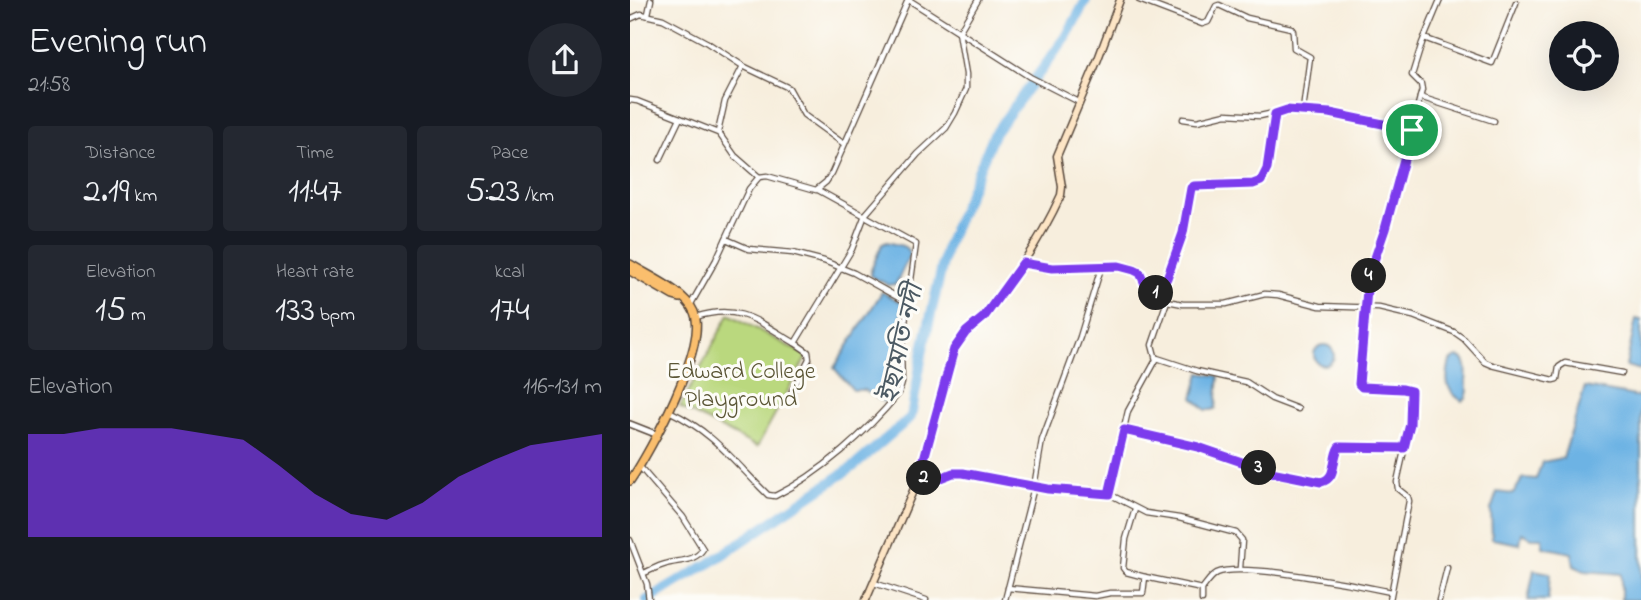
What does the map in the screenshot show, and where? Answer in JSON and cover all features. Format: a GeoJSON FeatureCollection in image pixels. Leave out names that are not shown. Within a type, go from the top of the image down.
{"type":"FeatureCollection","features":[{"type":"Feature","properties":{"kind":"highway"},"geometry":{"type":"LineString","coordinates":[[630,264],[676,292],[690,305],[696,317],[692,348],[669,411],[630,481]]}},
{"type":"Feature","properties":{"kind":"highway"},"geometry":{"type":"LineString","coordinates":[[630,271],[681,298]]}},
{"type":"Feature","properties":{"kind":"main road"},"geometry":{"type":"LineString","coordinates":[[866,600],[919,477],[954,349],[966,332],[984,317],[1023,263],[1061,195],[1057,156],[1120,0]]}},
{"type":"Feature","properties":{"kind":"street"},"geometry":{"type":"LineString","coordinates":[[648,14],[651,0]]}},
{"type":"Feature","properties":{"kind":"street"},"geometry":{"type":"LineString","coordinates":[[818,190],[832,173],[909,0],[1030,77],[1079,102]]}},
{"type":"Feature","properties":{"kind":"street"},"geometry":{"type":"LineString","coordinates":[[795,343],[852,249],[865,215],[918,154],[946,128],[955,113],[966,89],[960,32],[978,0]]}},
{"type":"Feature","properties":{"kind":"street"},"geometry":{"type":"LineString","coordinates":[[1139,0],[1202,24],[1207,23],[1219,5],[1247,18],[1291,28],[1294,48],[1310,57],[1303,110]]}},
{"type":"Feature","properties":{"kind":"street"},"geometry":{"type":"LineString","coordinates":[[1390,600],[1409,501],[1397,486],[1410,424],[1411,391],[1362,387],[1359,384],[1368,278],[1385,229],[1420,97],[1422,86],[1412,75],[1440,0]]}},
{"type":"Feature","properties":{"kind":"street"},"geometry":{"type":"LineString","coordinates":[[1424,38],[1492,63],[1516,3]]}},
{"type":"Feature","properties":{"kind":"street"},"geometry":{"type":"LineString","coordinates":[[630,19],[648,14],[685,30],[743,66],[789,88],[804,115],[844,144]]}},
{"type":"Feature","properties":{"kind":"street"},"geometry":{"type":"LineString","coordinates":[[718,134],[724,101],[743,66]]}},
{"type":"Feature","properties":{"kind":"street"},"geometry":{"type":"LineString","coordinates":[[1420,97],[1494,121]]}},
{"type":"Feature","properties":{"kind":"street"},"geometry":{"type":"LineString","coordinates":[[630,100],[718,134],[735,156],[759,177],[780,179],[818,190],[916,244],[901,352],[902,383],[899,393],[845,446],[801,481],[775,496],[768,495],[706,432],[669,411]]}},
{"type":"Feature","properties":{"kind":"street"},"geometry":{"type":"LineString","coordinates":[[1183,119],[1197,121],[1226,114],[1275,114],[1287,110],[1303,110],[1412,130]]}},
{"type":"Feature","properties":{"kind":"street"},"geometry":{"type":"LineString","coordinates":[[1158,295],[1183,233],[1191,188],[1253,184],[1261,181],[1267,169],[1275,114]]}},
{"type":"Feature","properties":{"kind":"street"},"geometry":{"type":"LineString","coordinates":[[660,160],[680,118]]}},
{"type":"Feature","properties":{"kind":"street"},"geometry":{"type":"LineString","coordinates":[[690,305],[726,239],[749,189],[759,177]]}},
{"type":"Feature","properties":{"kind":"street"},"geometry":{"type":"LineString","coordinates":[[726,239],[749,249],[793,253],[824,261],[878,285],[908,303]]}},
{"type":"Feature","properties":{"kind":"street"},"geometry":{"type":"LineString","coordinates":[[1023,263],[1052,268],[1119,266],[1140,273],[1145,284],[1167,301],[1204,306],[1226,304],[1265,294],[1320,306],[1366,306],[1413,316],[1454,332],[1492,365],[1553,380],[1557,379],[1559,367],[1565,363],[1622,373]]}},
{"type":"Feature","properties":{"kind":"street"},"geometry":{"type":"LineString","coordinates":[[1005,600],[1034,487],[1042,440],[1080,337],[1101,268]]}},
{"type":"Feature","properties":{"kind":"street"},"geometry":{"type":"LineString","coordinates":[[1109,494],[1128,411],[1157,358],[1152,345],[1167,301]]}},
{"type":"Feature","properties":{"kind":"street"},"geometry":{"type":"LineString","coordinates":[[696,317],[736,311],[808,352],[809,359],[792,391]]}},
{"type":"Feature","properties":{"kind":"street"},"geometry":{"type":"LineString","coordinates":[[1157,358],[1197,371],[1246,382],[1272,399],[1298,409]]}},
{"type":"Feature","properties":{"kind":"street"},"geometry":{"type":"LineString","coordinates":[[630,424],[658,435]]}},
{"type":"Feature","properties":{"kind":"street"},"geometry":{"type":"LineString","coordinates":[[1124,430],[1198,447],[1271,472],[1321,482],[1332,475],[1335,454],[1339,447],[1404,448]]}},
{"type":"Feature","properties":{"kind":"street"},"geometry":{"type":"LineString","coordinates":[[640,467],[683,517],[703,549],[701,553],[685,561],[669,562],[644,573]]}},
{"type":"Feature","properties":{"kind":"street"},"geometry":{"type":"LineString","coordinates":[[919,477],[935,480],[953,473],[963,473],[1034,487],[1109,494],[1135,509],[1236,533],[1242,540],[1240,568]]}},
{"type":"Feature","properties":{"kind":"street"},"geometry":{"type":"LineString","coordinates":[[1135,509],[1126,538],[1126,572],[1202,589]]}},
{"type":"Feature","properties":{"kind":"street"},"geometry":{"type":"LineString","coordinates":[[630,540],[648,584],[649,600]]}},
{"type":"Feature","properties":{"kind":"street"},"geometry":{"type":"LineString","coordinates":[[1202,600],[1202,589],[1218,572],[1240,568],[1391,592]]}},
{"type":"Feature","properties":{"kind":"street"},"geometry":{"type":"LineString","coordinates":[[1439,600],[1447,568]]}},
{"type":"Feature","properties":{"kind":"street"},"geometry":{"type":"LineString","coordinates":[[1143,600],[1145,577]]}},
{"type":"Feature","properties":{"kind":"street"},"geometry":{"type":"LineString","coordinates":[[874,583],[926,600]]}},
{"type":"Feature","properties":{"kind":"street"},"geometry":{"type":"LineString","coordinates":[[1007,588],[1095,596],[1143,593]]}},
{"type":"Feature","properties":{"kind":"green space","name":"Edward College Playground"},"geometry":{"type":"Polygon","coordinates":[[[729,314],[807,356],[757,447],[680,407],[729,314]]]}},
{"type":"Feature","properties":{"kind":"water"},"geometry":{"type":"Polygon","coordinates":[[[887,242],[904,247],[910,254],[896,284],[888,285],[871,276],[882,244],[887,242]]]}},
{"type":"Feature","properties":{"kind":"water"},"geometry":{"type":"Polygon","coordinates":[[[882,292],[903,303],[894,363],[898,375],[896,390],[892,398],[884,402],[864,390],[853,390],[834,368],[882,292]]]}},
{"type":"Feature","properties":{"kind":"water"},"geometry":{"type":"Polygon","coordinates":[[[1636,319],[1641,320],[1641,370],[1626,366],[1636,319]]]}},
{"type":"Feature","properties":{"kind":"water"},"geometry":{"type":"Polygon","coordinates":[[[1324,345],[1331,348],[1334,355],[1331,362],[1324,365],[1317,362],[1314,355],[1317,348],[1324,345]]]}},
{"type":"Feature","properties":{"kind":"water"},"geometry":{"type":"Polygon","coordinates":[[[1457,357],[1462,358],[1467,370],[1468,391],[1462,401],[1449,389],[1447,379],[1450,361],[1457,357]]]}},
{"type":"Feature","properties":{"kind":"water"},"geometry":{"type":"Polygon","coordinates":[[[1200,373],[1219,376],[1216,408],[1212,410],[1206,410],[1193,398],[1200,373]]]}},
{"type":"Feature","properties":{"kind":"water"},"geometry":{"type":"Polygon","coordinates":[[[1585,387],[1641,397],[1641,600],[1621,600],[1621,574],[1585,571],[1574,566],[1572,553],[1543,547],[1542,538],[1532,538],[1522,533],[1520,544],[1492,539],[1491,510],[1497,492],[1513,494],[1523,478],[1536,479],[1542,462],[1563,458],[1585,387]]]}},
{"type":"Feature","properties":{"kind":"water"},"geometry":{"type":"Polygon","coordinates":[[[1534,570],[1550,573],[1548,600],[1528,600],[1534,570]]]}},
{"type":"Feature","properties":{"kind":"waterway","name":"ইছামতি নদী"},"geometry":{"type":"LineString","coordinates":[[647,600],[710,563],[853,467],[911,417],[923,349],[947,245],[994,134],[1066,37],[1086,0]]}},
{"type":"Feature","properties":{"kind":"route"},"geometry":{"type":"LineString","coordinates":[[1287,110],[1330,113],[1412,130],[1385,229],[1368,278],[1359,384],[1362,387],[1411,391],[1410,424],[1404,448],[1339,447],[1335,454],[1332,475],[1325,482],[1321,482],[1271,472],[1198,447],[1124,430],[1109,494],[1034,487],[958,472],[935,480],[919,477],[954,349],[966,332],[984,317],[1023,263],[1052,268],[1119,266],[1140,273],[1145,284],[1158,295],[1183,233],[1191,188],[1253,184],[1261,181],[1267,169],[1275,114],[1287,110]]}}]}
